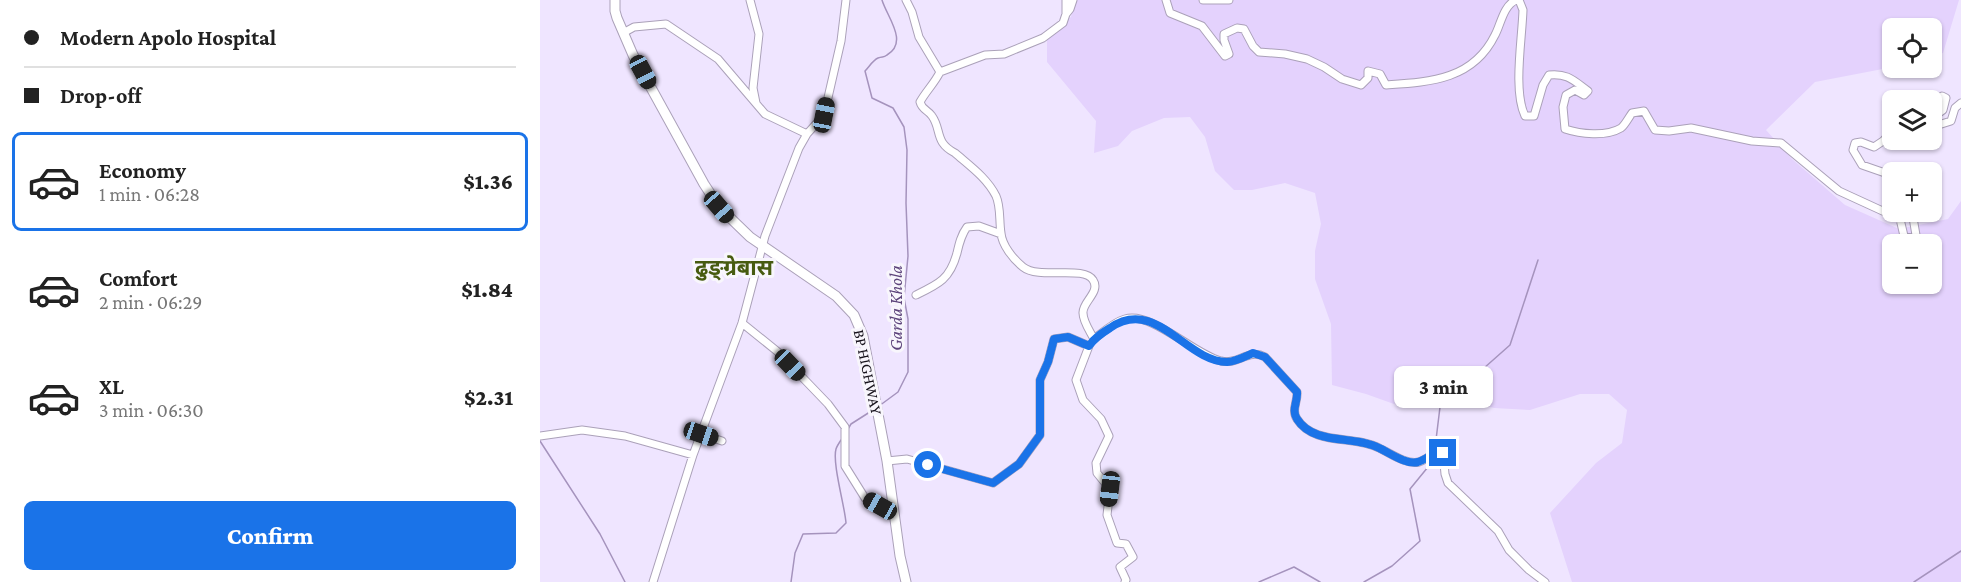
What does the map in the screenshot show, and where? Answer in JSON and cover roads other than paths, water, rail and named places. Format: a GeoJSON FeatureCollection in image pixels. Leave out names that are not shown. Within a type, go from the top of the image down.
{"type":"FeatureCollection","features":[{"type":"Feature","properties":{"kind":"highway","name":"BP HIGHWAY"},"geometry":{"type":"LineString","coordinates":[[615,0],[615,11],[633,55],[704,184],[730,219],[763,247],[843,302],[854,315],[861,329],[887,461],[906,582]]}},
{"type":"Feature","properties":{"kind":"street"},"geometry":{"type":"LineString","coordinates":[[750,0],[759,34],[753,88],[756,104]]}},
{"type":"Feature","properties":{"kind":"street"},"geometry":{"type":"LineString","coordinates":[[652,582],[693,455],[742,323],[765,236],[783,186],[807,134],[824,115],[841,41],[846,0]]}},
{"type":"Feature","properties":{"kind":"street"},"geometry":{"type":"LineString","coordinates":[[906,0],[919,37],[940,72]]}},
{"type":"Feature","properties":{"kind":"street"},"geometry":{"type":"LineString","coordinates":[[1066,0],[1066,14],[1063,23],[1043,38],[1004,54],[985,55],[940,72],[931,89],[924,94],[920,105],[933,117],[938,136],[949,150],[987,181],[997,198],[1000,234],[1013,257],[1024,268],[1037,273],[1077,274],[1088,275],[1092,278],[1095,284],[1094,291],[1084,305],[1083,313],[1094,339]]}},
{"type":"Feature","properties":{"kind":"street"},"geometry":{"type":"LineString","coordinates":[[1066,14],[1073,0]]}},
{"type":"Feature","properties":{"kind":"street"},"geometry":{"type":"LineString","coordinates":[[1166,0],[1170,13],[1202,26],[1224,56],[1229,54],[1224,34],[1237,28],[1244,29],[1258,52],[1285,54],[1307,60],[1361,85],[1368,78],[1368,71],[1380,74],[1386,85],[1418,83],[1453,75],[1470,67],[1484,53],[1510,3],[1517,0],[1523,10],[1518,91],[1520,106],[1525,116],[1534,116],[1543,85],[1549,75],[1561,74],[1570,77],[1588,91],[1584,95],[1575,90],[1566,95],[1563,108],[1565,129],[1575,133],[1609,132],[1622,127],[1632,112],[1644,111],[1655,129],[1669,131],[1691,128],[1752,141],[1781,143],[1839,190],[1882,210]]}},
{"type":"Feature","properties":{"kind":"street"},"geometry":{"type":"LineString","coordinates":[[1203,0],[1229,0]]}},
{"type":"Feature","properties":{"kind":"street"},"geometry":{"type":"LineString","coordinates":[[623,33],[634,27],[666,24],[718,59],[765,114],[807,134]]}},
{"type":"Feature","properties":{"kind":"street"},"geometry":{"type":"LineString","coordinates":[[1942,96],[1946,98],[1942,111]]}},
{"type":"Feature","properties":{"kind":"street"},"geometry":{"type":"LineString","coordinates":[[1942,124],[1951,121],[1955,108],[1961,103]]}},
{"type":"Feature","properties":{"kind":"street"},"geometry":{"type":"LineString","coordinates":[[1882,142],[1874,147],[1861,142],[1856,143],[1853,150],[1862,165],[1882,171]]}},
{"type":"Feature","properties":{"kind":"street"},"geometry":{"type":"LineString","coordinates":[[1901,222],[1904,236],[1911,238],[1916,235],[1914,222]]}},
{"type":"Feature","properties":{"kind":"street"},"geometry":{"type":"LineString","coordinates":[[916,295],[939,284],[947,276],[967,227],[979,226],[1000,234]]}},
{"type":"Feature","properties":{"kind":"street"},"geometry":{"type":"LineString","coordinates":[[1125,582],[1120,567],[1132,557],[1126,544],[1117,543],[1107,515],[1110,489],[1097,473],[1096,463],[1109,436],[1101,419],[1083,400],[1076,380],[1094,339],[1125,319],[1135,318],[1151,322],[1206,356],[1225,362],[1241,360],[1253,353],[1265,357],[1297,392],[1294,412],[1297,419],[1317,435],[1371,444],[1411,462],[1419,462],[1439,450],[1442,451],[1445,474],[1449,483],[1498,531],[1509,550],[1545,582]]}},
{"type":"Feature","properties":{"kind":"street"},"geometry":{"type":"LineString","coordinates":[[742,323],[778,352],[828,404],[845,427],[845,466],[866,498],[894,514]]}},
{"type":"Feature","properties":{"kind":"street"},"geometry":{"type":"LineString","coordinates":[[887,461],[907,459],[993,483],[1019,464],[1040,435],[1040,380],[1054,339],[1068,337],[1089,346]]}},
{"type":"Feature","properties":{"kind":"street"},"geometry":{"type":"LineString","coordinates":[[540,436],[582,430],[625,436],[693,455]]}},
{"type":"Feature","properties":{"kind":"street"},"geometry":{"type":"LineString","coordinates":[[701,434],[722,441]]}},
{"type":"Feature","properties":{"kind":"waterway","name":"Garda Khola"},"geometry":{"type":"LineString","coordinates":[[879,406],[898,392],[908,372],[908,319],[904,298],[908,256],[907,150],[904,127],[893,108],[872,98],[865,71],[876,59],[886,56],[893,50],[896,43],[895,29],[882,0]]}},
{"type":"Feature","properties":{"kind":"waterway"},"geometry":{"type":"LineString","coordinates":[[1435,448],[1440,407],[1510,345],[1538,260]]}},
{"type":"Feature","properties":{"kind":"waterway","name":"Garda Khola"},"geometry":{"type":"LineString","coordinates":[[848,429],[851,424],[873,410]]}},
{"type":"Feature","properties":{"kind":"waterway","name":"Garda Khola"},"geometry":{"type":"LineString","coordinates":[[791,582],[795,553],[803,534],[836,533],[846,523],[835,456],[841,440]]}},
{"type":"Feature","properties":{"kind":"waterway"},"geometry":{"type":"LineString","coordinates":[[540,441],[600,534],[625,582]]}},
{"type":"Feature","properties":{"kind":"waterway"},"geometry":{"type":"LineString","coordinates":[[1364,582],[1392,566],[1420,541],[1410,489],[1428,467],[1432,458]]}},
{"type":"Feature","properties":{"kind":"waterway"},"geometry":{"type":"LineString","coordinates":[[1914,582],[1961,551]]}},
{"type":"Feature","properties":{"kind":"waterway"},"geometry":{"type":"LineString","coordinates":[[1259,582],[1294,567],[1320,582]]}},
{"type":"Feature","properties":{"kind":"district","name":"ढुङ्ग्रेबास"},"geometry":{"type":"Point","coordinates":[734,267]}}]}
